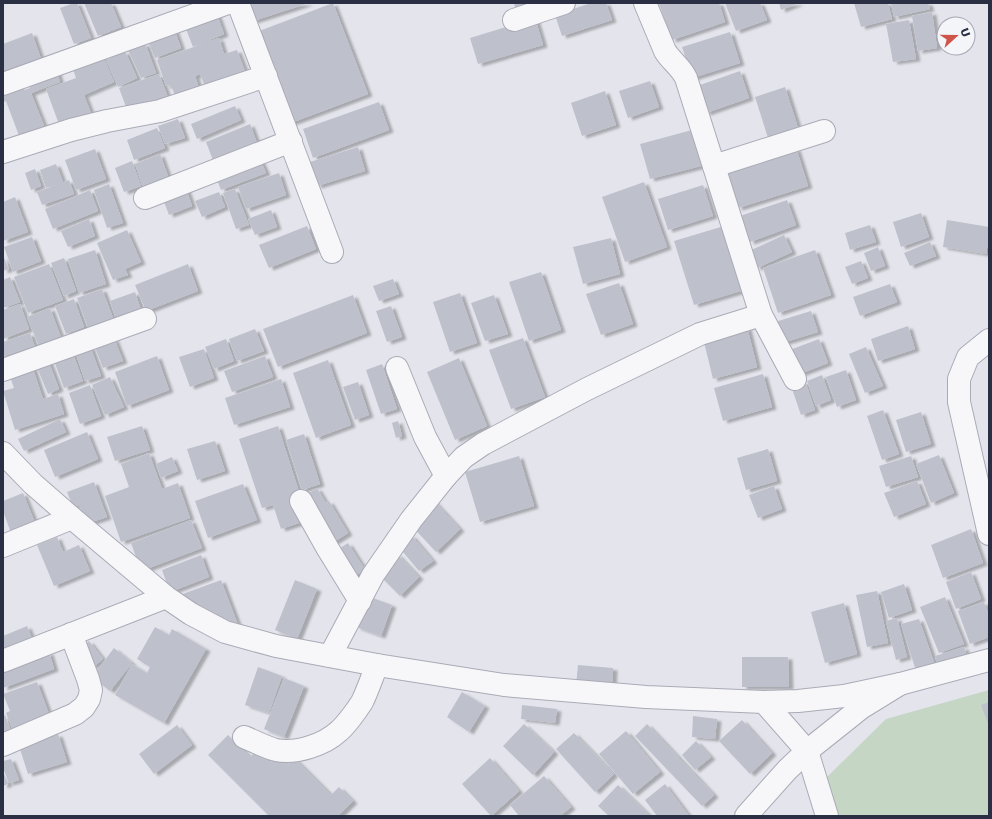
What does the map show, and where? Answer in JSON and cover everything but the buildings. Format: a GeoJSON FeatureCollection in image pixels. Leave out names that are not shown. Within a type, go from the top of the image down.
{"type":"FeatureCollection","features":[{"type":"Feature","properties":{"kind":"street"},"geometry":{"type":"LineString","coordinates":[[3,84],[228,3]]}},
{"type":"Feature","properties":{"kind":"street"},"geometry":{"type":"LineString","coordinates":[[238,3],[332,252]]}},
{"type":"Feature","properties":{"kind":"street"},"geometry":{"type":"LineString","coordinates":[[514,20],[564,3]]}},
{"type":"Feature","properties":{"kind":"street"},"geometry":{"type":"LineString","coordinates":[[646,3],[664,51],[686,78],[761,315],[795,378]]}},
{"type":"Feature","properties":{"kind":"street"},"geometry":{"type":"LineString","coordinates":[[3,152],[71,130],[107,121],[160,111],[266,76]]}},
{"type":"Feature","properties":{"kind":"street"},"geometry":{"type":"LineString","coordinates":[[714,166],[824,131]]}},
{"type":"Feature","properties":{"kind":"street"},"geometry":{"type":"LineString","coordinates":[[145,198],[291,141]]}},
{"type":"Feature","properties":{"kind":"street"},"geometry":{"type":"LineString","coordinates":[[330,656],[373,575],[411,520],[446,476],[464,457],[483,444],[700,334],[761,315]]}},
{"type":"Feature","properties":{"kind":"street"},"geometry":{"type":"LineString","coordinates":[[3,370],[145,319]]}},
{"type":"Feature","properties":{"kind":"street"},"geometry":{"type":"LineString","coordinates":[[989,340],[968,357],[959,379],[959,402],[989,534]]}},
{"type":"Feature","properties":{"kind":"street"},"geometry":{"type":"LineString","coordinates":[[397,368],[425,437],[446,476]]}},
{"type":"Feature","properties":{"kind":"street"},"geometry":{"type":"LineString","coordinates":[[3,453],[33,484],[166,597],[191,614],[225,632],[276,646],[377,665],[504,685],[646,697],[764,702],[844,696],[900,684],[989,660]]}},
{"type":"Feature","properties":{"kind":"street"},"geometry":{"type":"LineString","coordinates":[[301,501],[360,601]]}},
{"type":"Feature","properties":{"kind":"street"},"geometry":{"type":"LineString","coordinates":[[3,546],[72,518]]}},
{"type":"Feature","properties":{"kind":"street"},"geometry":{"type":"LineString","coordinates":[[3,660],[166,597]]}},
{"type":"Feature","properties":{"kind":"street"},"geometry":{"type":"LineString","coordinates":[[3,745],[75,714],[84,707],[89,699],[91,690],[88,679],[71,634]]}},
{"type":"Feature","properties":{"kind":"street"},"geometry":{"type":"LineString","coordinates":[[244,737],[275,750],[290,752],[323,742],[339,732],[361,703],[377,665]]}},
{"type":"Feature","properties":{"kind":"street"},"geometry":{"type":"LineString","coordinates":[[746,816],[806,751],[861,708],[900,684]]}},
{"type":"Feature","properties":{"kind":"street"},"geometry":{"type":"LineString","coordinates":[[764,702],[806,751],[827,816]]}},
{"type":"Feature","properties":{"kind":"green space"},"geometry":{"type":"Polygon","coordinates":[[[989,690],[989,816],[838,816],[826,778],[886,719],[989,690]]]}}]}
